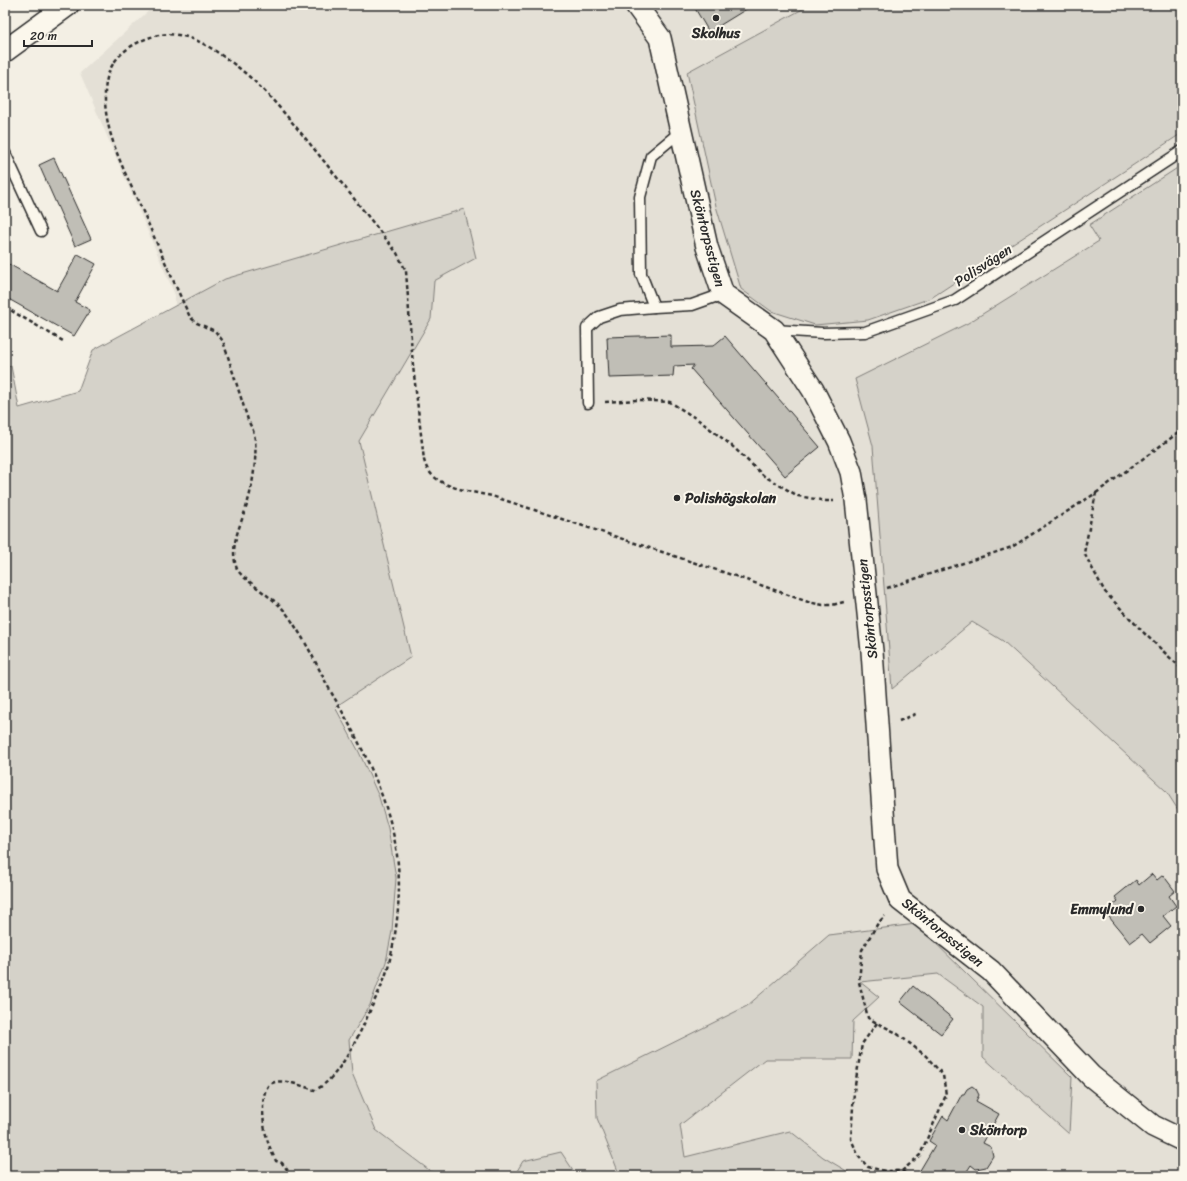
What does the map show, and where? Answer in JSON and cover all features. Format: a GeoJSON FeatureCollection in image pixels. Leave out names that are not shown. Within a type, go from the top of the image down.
{"type":"FeatureCollection","features":[{"type":"Feature","properties":{"kind":"street"},"geometry":{"type":"LineString","coordinates":[[5,51],[68,5]]}},
{"type":"Feature","properties":{"kind":"street","name":"Sköntorpsstigen"},"geometry":{"type":"LineString","coordinates":[[636,5],[660,38],[680,132],[707,246],[723,294],[774,330],[814,390],[839,441],[851,472],[856,500],[873,666],[887,869],[900,900],[991,971],[1091,1076],[1153,1126],[1182,1140]]}},
{"type":"Feature","properties":{"kind":"lane"},"geometry":{"type":"LineString","coordinates":[[654,307],[641,274],[640,197],[651,156],[680,132]]}},
{"type":"Feature","properties":{"kind":"lane","name":"Polisvägen"},"geometry":{"type":"LineString","coordinates":[[774,330],[823,333],[865,332],[955,300],[1182,151]]}},
{"type":"Feature","properties":{"kind":"lane"},"geometry":{"type":"LineString","coordinates":[[5,153],[41,231]]}},
{"type":"Feature","properties":{"kind":"lane"},"geometry":{"type":"LineString","coordinates":[[588,403],[587,328],[599,317],[620,310],[692,305],[723,294]]}},
{"type":"Feature","properties":{"kind":"path"},"geometry":{"type":"LineString","coordinates":[[292,1176],[282,1163],[276,1161],[266,1136],[263,1104],[265,1090],[272,1083],[280,1082],[298,1084],[315,1090],[321,1087],[340,1066],[352,1047],[382,984],[391,956],[398,906],[399,877],[396,846],[383,798],[352,729],[295,626],[280,606],[238,572],[234,560],[233,547],[248,500],[254,474],[256,442],[254,432],[248,420],[223,342],[215,331],[197,323],[190,317],[123,166],[109,129],[105,93],[113,62],[121,53],[133,44],[145,39],[162,34],[173,34],[184,35],[196,40],[224,56],[250,76],[276,103],[397,253],[406,271],[413,366],[424,460],[429,472],[438,480],[465,490],[492,496],[808,602],[823,605],[839,604],[1012,547],[1096,493],[1182,430]]}},
{"type":"Feature","properties":{"kind":"path"},"geometry":{"type":"LineString","coordinates":[[5,307],[63,341]]}},
{"type":"Feature","properties":{"kind":"path"},"geometry":{"type":"LineString","coordinates":[[588,403],[638,400],[670,402],[700,421],[724,440],[764,476],[798,496],[826,502],[856,500]]}},
{"type":"Feature","properties":{"kind":"path"},"geometry":{"type":"LineString","coordinates":[[1096,493],[1084,553],[1106,592],[1144,634],[1182,669]]}},
{"type":"Feature","properties":{"kind":"path"},"geometry":{"type":"LineString","coordinates":[[877,1023],[862,1044],[854,1091],[851,1139],[859,1157],[868,1167],[885,1172],[902,1171],[920,1155],[946,1095],[943,1075],[926,1056],[895,1032],[868,1018],[859,982],[862,950],[878,923],[900,900]]}},
{"type":"Feature","properties":{"kind":"path"},"geometry":{"type":"LineString","coordinates":[[902,1171],[909,1176]]}},
{"type":"Feature","properties":{"kind":"shaded area","name":"Polishögskolan"},"geometry":{"type":"Polygon","coordinates":[[[155,5],[1182,5],[1182,1176],[220,1176],[169,700],[175,295],[80,73],[155,5]]]}},
{"type":"Feature","properties":{"kind":"shaded area"},"geometry":{"type":"Polygon","coordinates":[[[810,5],[1182,5],[1182,133],[931,298],[868,320],[815,325],[771,311],[741,289],[716,206],[687,72],[810,5]]]}},
{"type":"Feature","properties":{"kind":"shaded area"},"geometry":{"type":"Polygon","coordinates":[[[1182,165],[1182,816],[1166,791],[1003,641],[972,622],[892,689],[873,446],[855,379],[968,323],[1099,241],[1089,225],[1182,165]]]}},
{"type":"Feature","properties":{"kind":"shaded area"},"geometry":{"type":"Polygon","coordinates":[[[464,209],[476,258],[434,281],[431,319],[359,441],[411,657],[335,707],[359,752],[379,797],[388,828],[396,878],[392,931],[386,962],[370,1005],[349,1040],[352,1073],[376,1130],[437,1176],[5,1176],[5,368],[11,366],[19,408],[78,391],[93,350],[225,279],[464,209]]]}},
{"type":"Feature","properties":{"kind":"shaded area"},"geometry":{"type":"Polygon","coordinates":[[[916,924],[1072,1077],[1069,1134],[983,1057],[983,1007],[938,974],[860,982],[879,997],[853,1021],[852,1059],[765,1059],[680,1125],[685,1157],[790,1131],[823,1157],[855,1176],[620,1176],[597,1118],[596,1081],[747,1006],[829,935],[916,924]]]}},
{"type":"Feature","properties":{"kind":"shaded area"},"geometry":{"type":"Polygon","coordinates":[[[561,1152],[577,1176],[514,1176],[523,1161],[561,1152]]]}},
{"type":"Feature","properties":{"kind":"building","name":"Skolhus"},"geometry":{"type":"Polygon","coordinates":[[[693,5],[753,5],[709,32],[693,5]]]}},
{"type":"Feature","properties":{"kind":"building"},"geometry":{"type":"Polygon","coordinates":[[[54,158],[91,239],[75,246],[39,165],[54,158]]]}},
{"type":"Feature","properties":{"kind":"building"},"geometry":{"type":"Polygon","coordinates":[[[78,254],[96,264],[75,302],[90,310],[74,336],[5,297],[5,262],[57,291],[78,254]]]}},
{"type":"Feature","properties":{"kind":"building"},"geometry":{"type":"Polygon","coordinates":[[[671,335],[671,347],[713,346],[725,336],[820,447],[785,476],[691,369],[694,365],[674,366],[673,376],[609,378],[607,337],[671,335]]]}},
{"type":"Feature","properties":{"kind":"building","name":"Emmylund"},"geometry":{"type":"Polygon","coordinates":[[[1152,874],[1157,880],[1163,875],[1175,891],[1169,896],[1176,906],[1163,916],[1171,926],[1150,943],[1142,934],[1130,943],[1105,912],[1118,901],[1115,897],[1136,880],[1139,885],[1152,874]]]}},
{"type":"Feature","properties":{"kind":"building"},"geometry":{"type":"Polygon","coordinates":[[[913,986],[953,1019],[941,1034],[900,1002],[913,986]]]}},
{"type":"Feature","properties":{"kind":"building","name":"Sköntorp"},"geometry":{"type":"Polygon","coordinates":[[[972,1086],[976,1089],[979,1095],[976,1101],[999,1114],[983,1143],[991,1147],[993,1156],[986,1167],[976,1169],[971,1165],[964,1176],[925,1176],[919,1172],[935,1145],[929,1141],[943,1116],[948,1120],[962,1094],[964,1094],[967,1089],[972,1086]]]}},
{"type":"Feature","properties":{"kind":"place","name":"Skolhus"},"geometry":{"type":"Point","coordinates":[716,18]}},
{"type":"Feature","properties":{"kind":"place","name":"Polishögskolan"},"geometry":{"type":"Point","coordinates":[677,498]}},
{"type":"Feature","properties":{"kind":"place","name":"Emmylund"},"geometry":{"type":"Point","coordinates":[1141,909]}},
{"type":"Feature","properties":{"kind":"place","name":"Sköntorp"},"geometry":{"type":"Point","coordinates":[962,1130]}}]}
